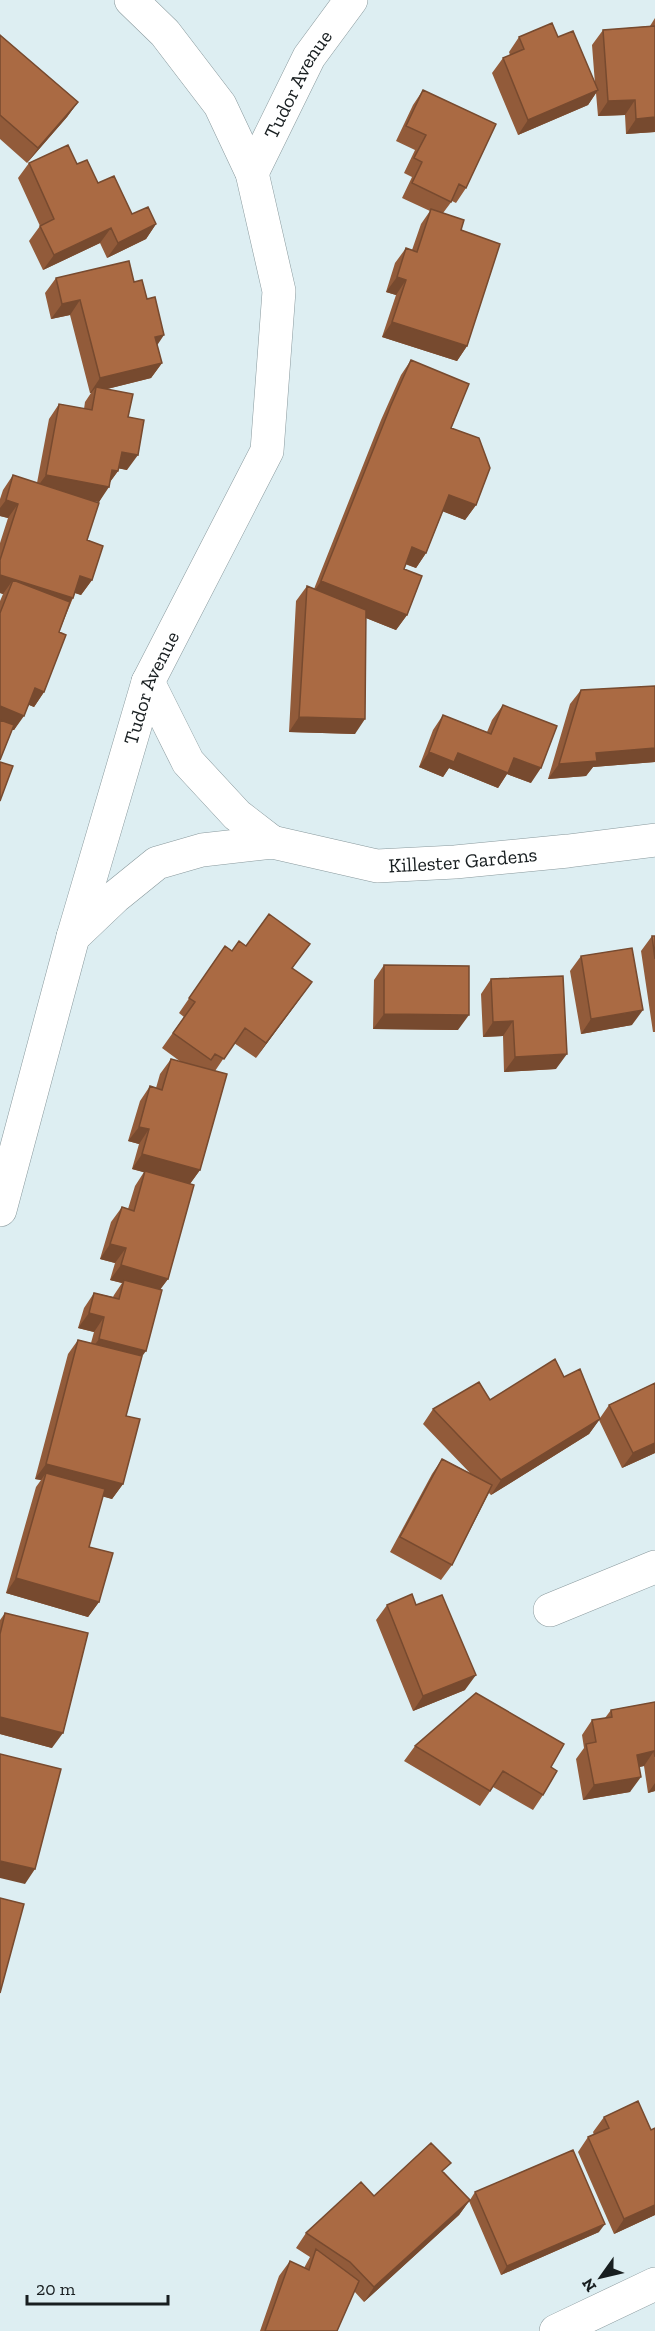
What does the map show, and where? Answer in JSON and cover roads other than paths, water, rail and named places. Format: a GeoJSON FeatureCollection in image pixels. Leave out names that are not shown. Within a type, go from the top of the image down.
{"type":"FeatureCollection","features":[{"type":"Feature","properties":{"kind":"street","name":"Tudor Avenue"},"geometry":{"type":"LineString","coordinates":[[0,1210],[73,937],[148,682],[267,451],[279,291],[252,173],[220,105],[165,33],[131,0]]}},
{"type":"Feature","properties":{"kind":"street","name":"Tudor Avenue"},"geometry":{"type":"LineString","coordinates":[[252,173],[309,57],[351,0]]}},
{"type":"Feature","properties":{"kind":"street","name":"Killester Gardens"},"geometry":{"type":"LineString","coordinates":[[148,682],[188,762],[237,815],[272,842]]}},
{"type":"Feature","properties":{"kind":"street","name":"Killester Gardens"},"geometry":{"type":"LineString","coordinates":[[73,937],[115,897],[157,863],[202,850],[272,842],[377,866],[467,861],[655,840]]}},
{"type":"Feature","properties":{"kind":"street"},"geometry":{"type":"LineString","coordinates":[[550,1610],[655,1567]]}},
{"type":"Feature","properties":{"kind":"street"},"geometry":{"type":"LineString","coordinates":[[556,2331],[655,2284]]}}]}
